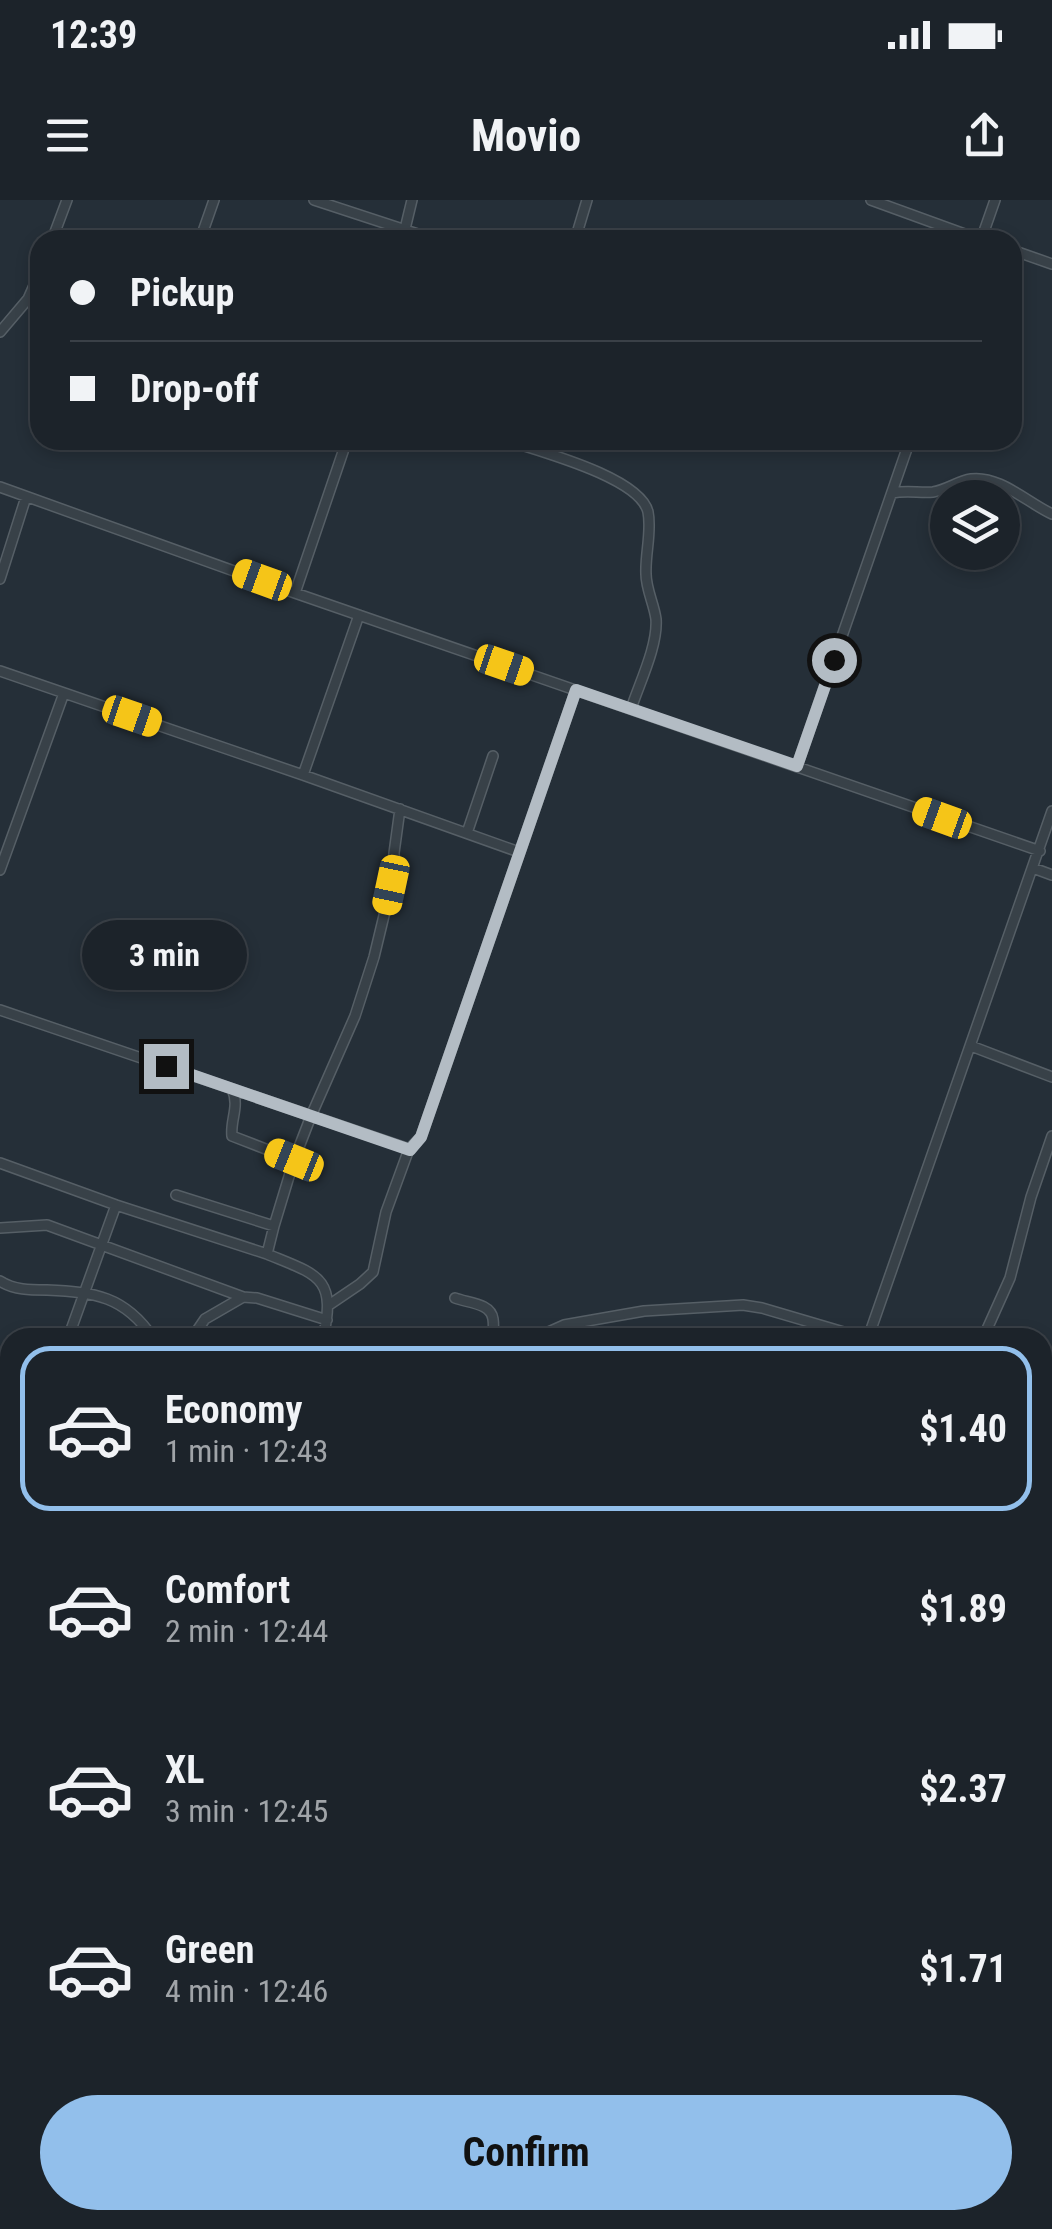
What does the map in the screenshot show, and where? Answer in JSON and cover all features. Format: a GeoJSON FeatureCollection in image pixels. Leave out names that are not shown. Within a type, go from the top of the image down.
{"type":"FeatureCollection","features":[{"type":"Feature","properties":{"kind":"street"},"geometry":{"type":"LineString","coordinates":[[56,230],[67,200]]}},
{"type":"Feature","properties":{"kind":"street"},"geometry":{"type":"LineString","coordinates":[[204,230],[214,200]]}},
{"type":"Feature","properties":{"kind":"street"},"geometry":{"type":"LineString","coordinates":[[314,200],[404,229],[412,200]]}},
{"type":"Feature","properties":{"kind":"street"},"geometry":{"type":"LineString","coordinates":[[577,230],[587,200]]}},
{"type":"Feature","properties":{"kind":"street"},"geometry":{"type":"LineString","coordinates":[[870,200],[953,230]]}},
{"type":"Feature","properties":{"kind":"street"},"geometry":{"type":"LineString","coordinates":[[984,230],[995,200]]}},
{"type":"Feature","properties":{"kind":"street"},"geometry":{"type":"LineString","coordinates":[[1022,254],[1052,264]]}},
{"type":"Feature","properties":{"kind":"street"},"geometry":{"type":"LineString","coordinates":[[0,332],[30,296]]}},
{"type":"Feature","properties":{"kind":"street"},"geometry":{"type":"LineString","coordinates":[[295,592],[344,450]]}},
{"type":"Feature","properties":{"kind":"street"},"geometry":{"type":"LineString","coordinates":[[535,450],[610,476],[627,486],[646,506],[646,572],[656,622],[653,644],[631,709]]}},
{"type":"Feature","properties":{"kind":"street"},"geometry":{"type":"LineString","coordinates":[[797,766],[907,450]]}},
{"type":"Feature","properties":{"kind":"street"},"geometry":{"type":"LineString","coordinates":[[892,493],[934,492],[978,478],[1000,485],[1052,514]]}},
{"type":"Feature","properties":{"kind":"street"},"geometry":{"type":"LineString","coordinates":[[0,488],[1040,851]]}},
{"type":"Feature","properties":{"kind":"street"},"geometry":{"type":"LineString","coordinates":[[0,578],[26,497]]}},
{"type":"Feature","properties":{"kind":"street"},"geometry":{"type":"LineString","coordinates":[[303,774],[359,615]]}},
{"type":"Feature","properties":{"kind":"street"},"geometry":{"type":"LineString","coordinates":[[0,671],[518,852]]}},
{"type":"Feature","properties":{"kind":"street"},"geometry":{"type":"LineString","coordinates":[[329,1305],[372,1272],[386,1212],[410,1150],[421,1137],[576,690]]}},
{"type":"Feature","properties":{"kind":"street"},"geometry":{"type":"LineString","coordinates":[[0,870],[64,693]]}},
{"type":"Feature","properties":{"kind":"street"},"geometry":{"type":"LineString","coordinates":[[466,833],[493,756]]}},
{"type":"Feature","properties":{"kind":"street"},"geometry":{"type":"LineString","coordinates":[[268,1254],[294,1160],[356,1016],[374,957],[395,870],[400,809]]}},
{"type":"Feature","properties":{"kind":"street"},"geometry":{"type":"LineString","coordinates":[[870,1328],[1052,811]]}},
{"type":"Feature","properties":{"kind":"street"},"geometry":{"type":"LineString","coordinates":[[1034,868],[1052,875]]}},
{"type":"Feature","properties":{"kind":"street"},"geometry":{"type":"LineString","coordinates":[[0,1010],[410,1150]]}},
{"type":"Feature","properties":{"kind":"street"},"geometry":{"type":"LineString","coordinates":[[971,1046],[1052,1077]]}},
{"type":"Feature","properties":{"kind":"street"},"geometry":{"type":"LineString","coordinates":[[232,1089],[236,1106],[232,1136],[294,1160]]}},
{"type":"Feature","properties":{"kind":"street"},"geometry":{"type":"LineString","coordinates":[[988,1328],[1010,1278],[1052,1136]]}},
{"type":"Feature","properties":{"kind":"street"},"geometry":{"type":"LineString","coordinates":[[0,1163],[310,1271],[323,1283],[329,1305],[325,1328]]}},
{"type":"Feature","properties":{"kind":"street"},"geometry":{"type":"LineString","coordinates":[[176,1195],[274,1226]]}},
{"type":"Feature","properties":{"kind":"street"},"geometry":{"type":"LineString","coordinates":[[72,1328],[116,1205]]}},
{"type":"Feature","properties":{"kind":"street"},"geometry":{"type":"LineString","coordinates":[[0,1227],[47,1225],[243,1297],[327,1320]]}},
{"type":"Feature","properties":{"kind":"street"},"geometry":{"type":"LineString","coordinates":[[0,1280],[25,1290],[85,1292],[124,1306],[144,1328]]}},
{"type":"Feature","properties":{"kind":"street"},"geometry":{"type":"LineString","coordinates":[[199,1328],[205,1320],[243,1297]]}},
{"type":"Feature","properties":{"kind":"street"},"geometry":{"type":"LineString","coordinates":[[455,1298],[490,1311],[494,1328]]}},
{"type":"Feature","properties":{"kind":"street"},"geometry":{"type":"LineString","coordinates":[[557,1328],[644,1311],[743,1305],[831,1328]]}},
{"type":"Feature","properties":{"kind":"route"},"geometry":{"type":"LineString","coordinates":[[166,1066],[410,1150],[421,1137],[576,690],[797,766],[834,660]]}}]}
